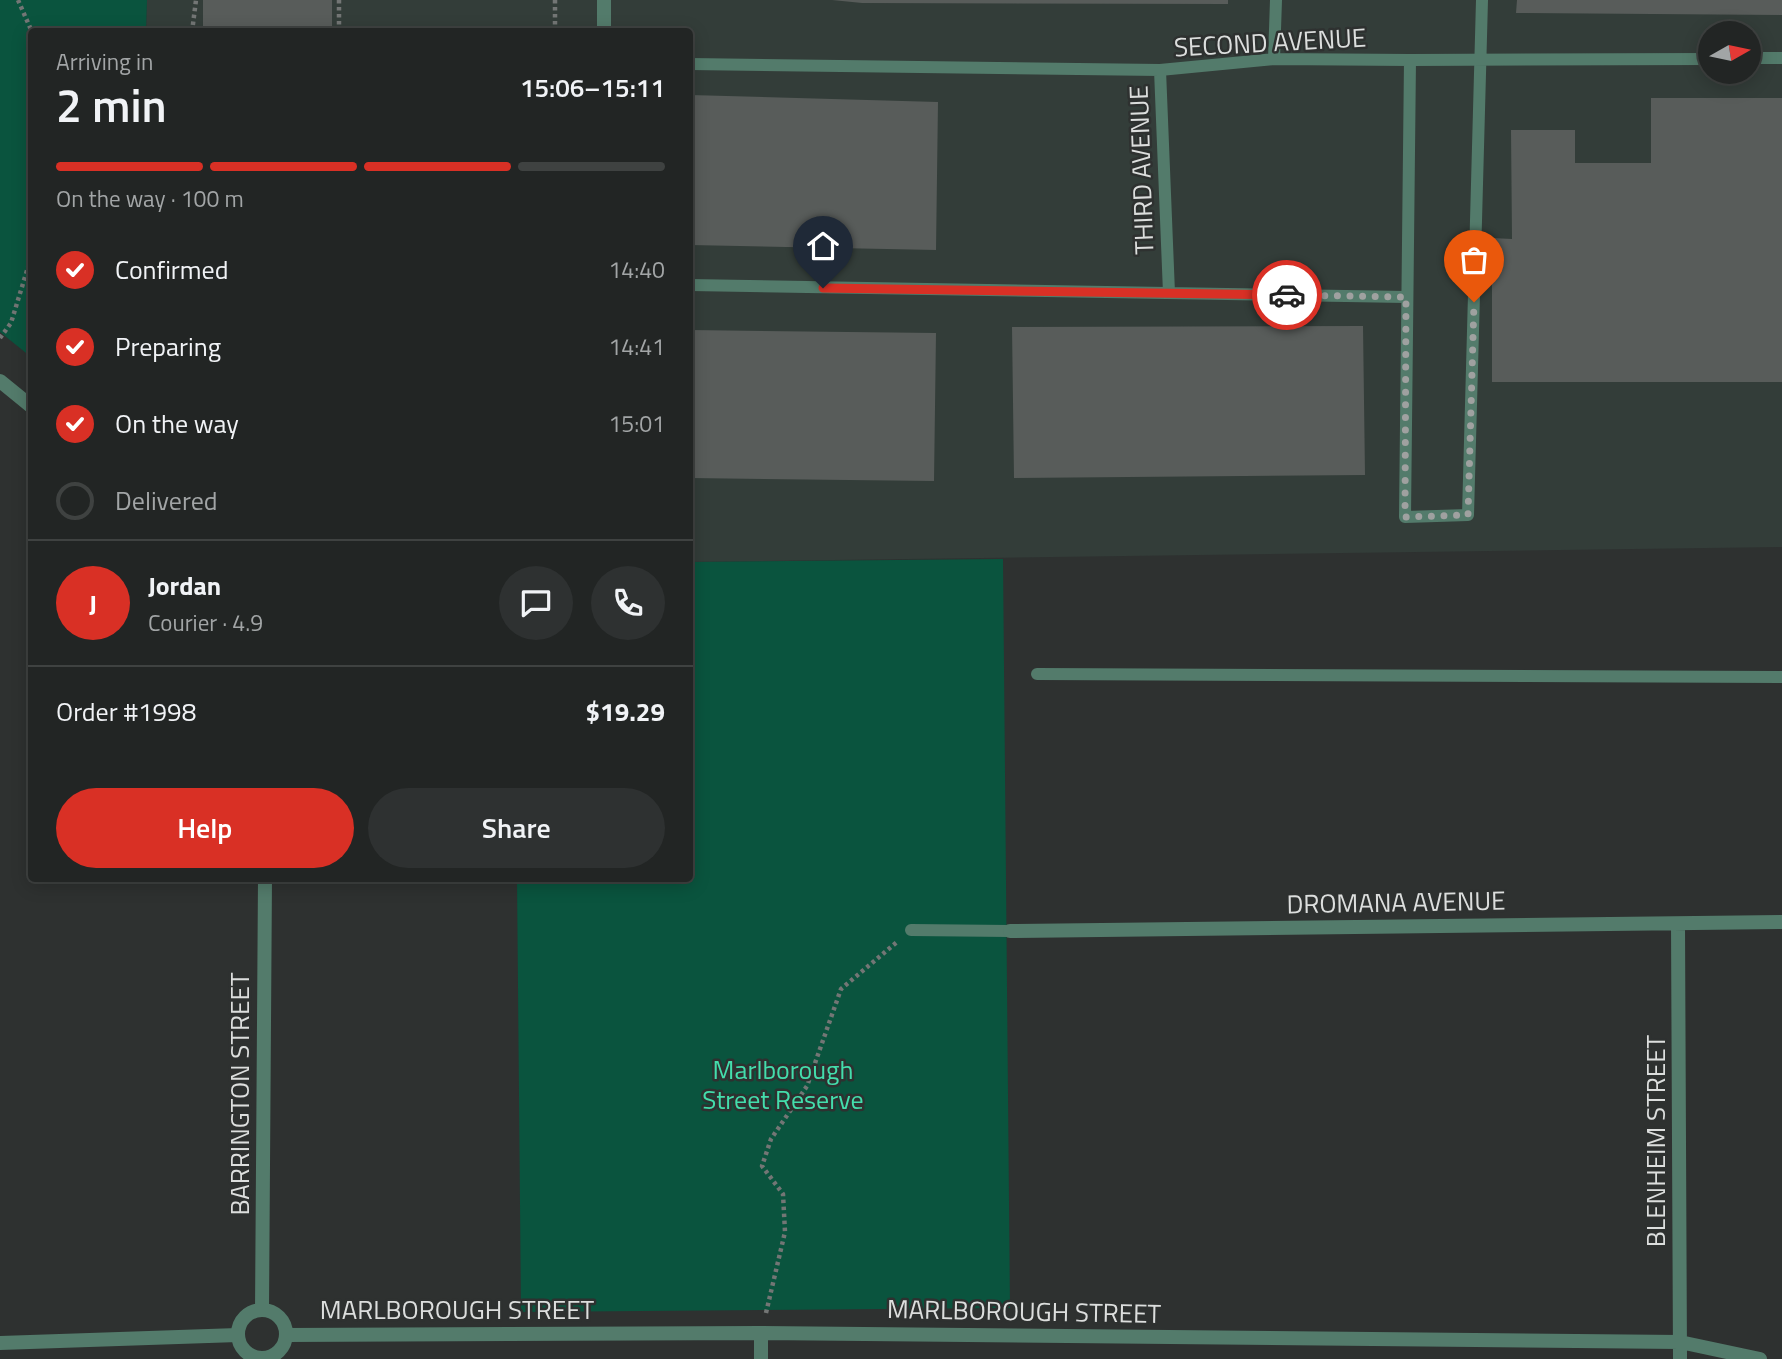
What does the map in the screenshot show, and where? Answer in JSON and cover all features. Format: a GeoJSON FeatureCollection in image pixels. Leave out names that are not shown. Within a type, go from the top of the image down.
{"type":"FeatureCollection","features":[{"type":"Feature","properties":{"kind":"street"},"geometry":{"type":"LineString","coordinates":[[604,0],[604,28]]}},
{"type":"Feature","properties":{"kind":"street"},"geometry":{"type":"LineString","coordinates":[[0,381],[28,404]]}},
{"type":"Feature","properties":{"kind":"street","name":"BARRINGTON STREET"},"geometry":{"type":"LineString","coordinates":[[262,1310],[265,882]]}},
{"type":"Feature","properties":{"kind":"street","name":"DROMANA AVENUE"},"geometry":{"type":"LineString","coordinates":[[1010,931],[1782,922]]}},
{"type":"Feature","properties":{"kind":"street","name":"BLENHEIM STREET"},"geometry":{"type":"LineString","coordinates":[[1678,924],[1680,1359]]}},
{"type":"Feature","properties":{"kind":"street"},"geometry":{"type":"LineString","coordinates":[[262,1310],[276,1315],[286,1335],[275,1354],[260,1358],[244,1351],[238,1335],[239,1327],[248,1315],[262,1310]]}},
{"type":"Feature","properties":{"kind":"street"},"geometry":{"type":"LineString","coordinates":[[761,1333],[761,1359]]}},
{"type":"Feature","properties":{"kind":"street","name":"MARLBOROUGH STREET"},"geometry":{"type":"LineString","coordinates":[[286,1335],[761,1333],[1680,1342],[1760,1359]]}},
{"type":"Feature","properties":{"kind":"street"},"geometry":{"type":"LineString","coordinates":[[0,1343],[238,1335]]}},
{"type":"Feature","properties":{"kind":"lane"},"geometry":{"type":"LineString","coordinates":[[1275,59],[1276,0]]}},
{"type":"Feature","properties":{"kind":"lane"},"geometry":{"type":"LineString","coordinates":[[1410,60],[1405,517],[1468,515],[1482,0]]}},
{"type":"Feature","properties":{"kind":"lane"},"geometry":{"type":"LineString","coordinates":[[1761,58],[1782,58]]}},
{"type":"Feature","properties":{"kind":"lane","name":"SECOND AVENUE"},"geometry":{"type":"LineString","coordinates":[[693,64],[1160,70],[1275,59],[1480,62],[1698,59]]}},
{"type":"Feature","properties":{"kind":"lane","name":"THIRD AVENUE"},"geometry":{"type":"LineString","coordinates":[[693,285],[1169,293],[1160,70]]}},
{"type":"Feature","properties":{"kind":"lane"},"geometry":{"type":"LineString","coordinates":[[1169,293],[1406,297]]}},
{"type":"Feature","properties":{"kind":"lane"},"geometry":{"type":"LineString","coordinates":[[1037,674],[1782,677]]}},
{"type":"Feature","properties":{"kind":"lane"},"geometry":{"type":"LineString","coordinates":[[911,930],[1010,931]]}},
{"type":"Feature","properties":{"kind":"path"},"geometry":{"type":"LineString","coordinates":[[18,0],[30,28]]}},
{"type":"Feature","properties":{"kind":"path"},"geometry":{"type":"LineString","coordinates":[[192,28],[196,0]]}},
{"type":"Feature","properties":{"kind":"path"},"geometry":{"type":"LineString","coordinates":[[339,0],[339,28]]}},
{"type":"Feature","properties":{"kind":"path"},"geometry":{"type":"LineString","coordinates":[[555,0],[555,26]]}},
{"type":"Feature","properties":{"kind":"path"},"geometry":{"type":"LineString","coordinates":[[0,338],[11,323],[28,267]]}},
{"type":"Feature","properties":{"kind":"path"},"geometry":{"type":"LineString","coordinates":[[761,1333],[785,1232],[783,1194],[762,1166],[771,1139],[807,1086],[841,989],[911,930]]}},
{"type":"Feature","properties":{"kind":"shaded area"},"geometry":{"type":"Polygon","coordinates":[[[147,0],[1782,0],[1782,547],[693,562],[693,28],[146,28],[147,0]]]}},
{"type":"Feature","properties":{"kind":"green space"},"geometry":{"type":"Polygon","coordinates":[[[0,0],[147,0],[146,28],[28,28],[28,355],[0,332],[0,0]]]}},
{"type":"Feature","properties":{"kind":"green space","name":"Marlborough Street Reserve"},"geometry":{"type":"Polygon","coordinates":[[[1003,559],[1010,1308],[521,1312],[517,882],[693,882],[693,562],[1003,559]]]}},
{"type":"Feature","properties":{"kind":"building"},"geometry":{"type":"Polygon","coordinates":[[[203,0],[332,0],[332,28],[203,28],[203,0]]]}},
{"type":"Feature","properties":{"kind":"building"},"geometry":{"type":"Polygon","coordinates":[[[832,0],[1228,0],[1228,4],[862,3],[832,0]]]}},
{"type":"Feature","properties":{"kind":"building"},"geometry":{"type":"Polygon","coordinates":[[[1517,0],[1782,0],[1782,15],[1516,13],[1517,0]]]}},
{"type":"Feature","properties":{"kind":"building"},"geometry":{"type":"Polygon","coordinates":[[[693,95],[938,102],[936,250],[693,245],[693,95]]]}},
{"type":"Feature","properties":{"kind":"building"},"geometry":{"type":"Polygon","coordinates":[[[1651,98],[1782,98],[1782,382],[1492,382],[1492,238],[1512,239],[1511,130],[1575,130],[1575,163],[1651,163],[1651,98]]]}},
{"type":"Feature","properties":{"kind":"building"},"geometry":{"type":"Polygon","coordinates":[[[1363,326],[1365,475],[1014,478],[1012,327],[1363,326]]]}},
{"type":"Feature","properties":{"kind":"building"},"geometry":{"type":"Polygon","coordinates":[[[693,330],[936,333],[934,481],[693,478],[693,330]]]}},
{"type":"Feature","properties":{"kind":"way so far"},"geometry":{"type":"LineString","coordinates":[[1287,295],[1406,297],[1405,517],[1468,515],[1474,302]]}},
{"type":"Feature","properties":{"kind":"route"},"geometry":{"type":"LineString","coordinates":[[823,288],[1287,295]]}}]}
